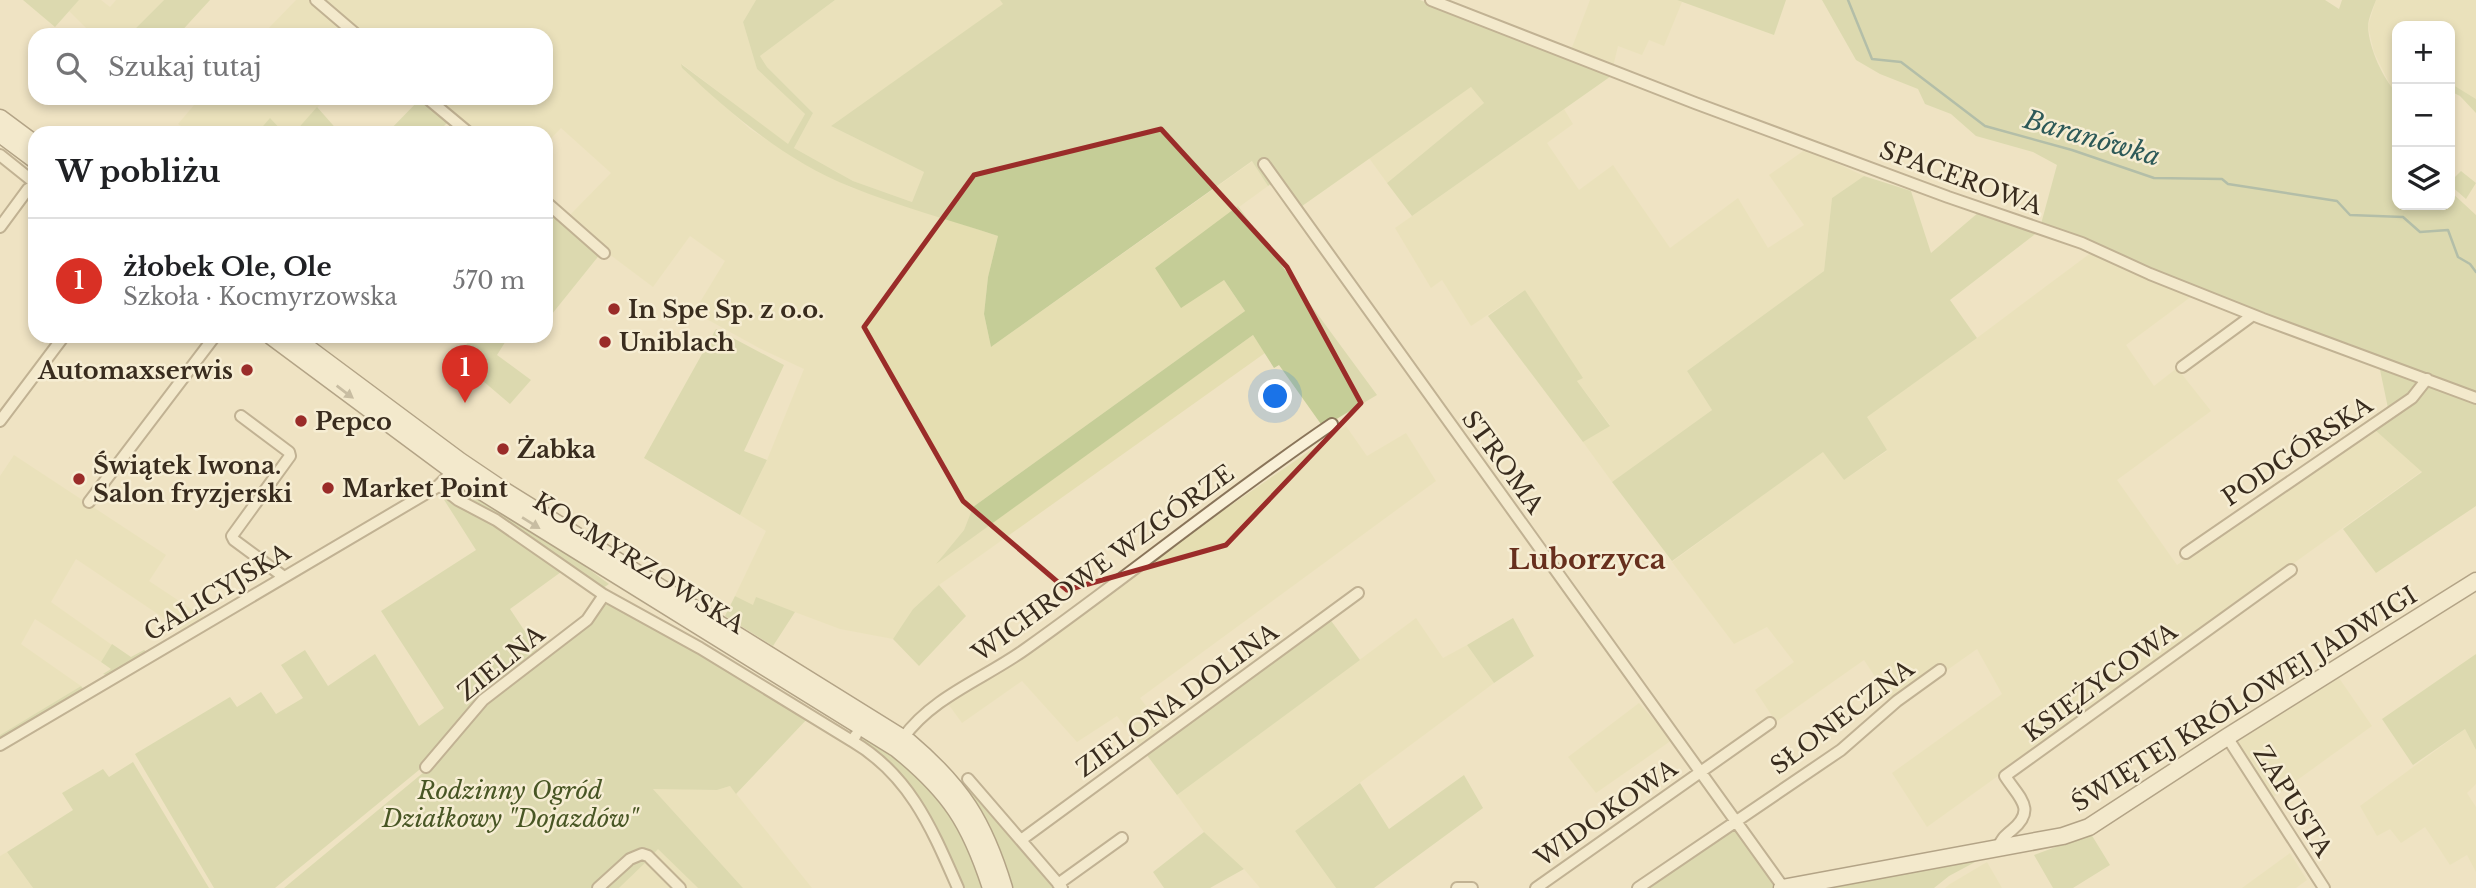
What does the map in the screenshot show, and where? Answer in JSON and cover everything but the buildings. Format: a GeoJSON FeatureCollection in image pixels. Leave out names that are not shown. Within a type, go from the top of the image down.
{"type":"FeatureCollection","features":[{"type":"Feature","properties":{"kind":"main road"},"geometry":{"type":"LineString","coordinates":[[0,118],[28,139]]}},
{"type":"Feature","properties":{"kind":"main road"},"geometry":{"type":"LineString","coordinates":[[0,134],[28,155]]}},
{"type":"Feature","properties":{"kind":"main road","name":"KOCMYRZOWSKA"},"geometry":{"type":"LineString","coordinates":[[280,343],[452,472],[749,650]]}},
{"type":"Feature","properties":{"kind":"main road","name":"KOCMYRZOWSKA"},"geometry":{"type":"LineString","coordinates":[[301,343],[460,461],[749,650]]}},
{"type":"Feature","properties":{"kind":"main road","name":"ŚWIĘTEJ KRÓLOWEJ JADWIGI"},"geometry":{"type":"LineString","coordinates":[[1782,888],[2063,836],[2089,827],[2476,580]]}},
{"type":"Feature","properties":{"kind":"main road"},"geometry":{"type":"LineString","coordinates":[[749,650],[920,767],[949,798],[972,835],[991,888]]}},
{"type":"Feature","properties":{"kind":"main road"},"geometry":{"type":"LineString","coordinates":[[749,650],[903,738],[938,766],[961,792],[987,837],[1004,888]]}},
{"type":"Feature","properties":{"kind":"street"},"geometry":{"type":"LineString","coordinates":[[316,0],[348,28]]}},
{"type":"Feature","properties":{"kind":"street","name":"SPACEROWA"},"geometry":{"type":"LineString","coordinates":[[1432,0],[1914,184],[2082,243],[2150,274],[2253,315],[2476,398]]}},
{"type":"Feature","properties":{"kind":"street"},"geometry":{"type":"LineString","coordinates":[[435,105],[461,126]]}},
{"type":"Feature","properties":{"kind":"street"},"geometry":{"type":"LineString","coordinates":[[0,155],[28,178]]}},
{"type":"Feature","properties":{"kind":"street","name":"STROMA"},"geometry":{"type":"LineString","coordinates":[[1264,164],[1782,888]]}},
{"type":"Feature","properties":{"kind":"street"},"geometry":{"type":"LineString","coordinates":[[0,227],[28,189]]}},
{"type":"Feature","properties":{"kind":"street"},"geometry":{"type":"LineString","coordinates":[[553,208],[604,253]]}},
{"type":"Feature","properties":{"kind":"street"},"geometry":{"type":"LineString","coordinates":[[2182,367],[2253,315]]}},
{"type":"Feature","properties":{"kind":"street"},"geometry":{"type":"LineString","coordinates":[[0,421],[59,343]]}},
{"type":"Feature","properties":{"kind":"street"},"geometry":{"type":"LineString","coordinates":[[89,502],[210,343]]}},
{"type":"Feature","properties":{"kind":"street","name":"PODGÓRSKA"},"geometry":{"type":"LineString","coordinates":[[2186,552],[2412,398],[2427,379]]}},
{"type":"Feature","properties":{"kind":"street"},"geometry":{"type":"LineString","coordinates":[[241,416],[289,452],[290,456],[232,537],[284,577]]}},
{"type":"Feature","properties":{"kind":"street","name":"WICHROWE WZGÓRZE"},"geometry":{"type":"LineString","coordinates":[[903,738],[911,727],[940,701],[1022,652],[1332,424]]}},
{"type":"Feature","properties":{"kind":"street","name":"GALICYJSKA"},"geometry":{"type":"LineString","coordinates":[[0,745],[439,485],[452,472]]}},
{"type":"Feature","properties":{"kind":"street"},"geometry":{"type":"LineString","coordinates":[[439,485],[458,500],[496,520],[604,595],[701,648],[873,753],[902,783],[928,821],[958,888]]}},
{"type":"Feature","properties":{"kind":"street","name":"KSIĘŻYCOWA"},"geometry":{"type":"LineString","coordinates":[[1998,848],[2000,839],[2024,820],[2026,815],[2023,804],[2005,776],[2291,570]]}},
{"type":"Feature","properties":{"kind":"street","name":"ZIELONA DOLINA"},"geometry":{"type":"LineString","coordinates":[[1021,841],[1358,593]]}},
{"type":"Feature","properties":{"kind":"street","name":"ZIELNA"},"geometry":{"type":"LineString","coordinates":[[426,767],[483,700],[587,620],[604,595]]}},
{"type":"Feature","properties":{"kind":"street","name":"SŁONECZNA"},"geometry":{"type":"LineString","coordinates":[[1638,888],[1841,750],[1897,701],[1940,670]]}},
{"type":"Feature","properties":{"kind":"street","name":"WIDOKOWA"},"geometry":{"type":"LineString","coordinates":[[1536,888],[1770,723]]}},
{"type":"Feature","properties":{"kind":"street"},"geometry":{"type":"LineString","coordinates":[[852,741],[862,727]]}},
{"type":"Feature","properties":{"kind":"street","name":"ZAPUSTA"},"geometry":{"type":"LineString","coordinates":[[2227,737],[2323,888]]}},
{"type":"Feature","properties":{"kind":"street"},"geometry":{"type":"LineString","coordinates":[[968,779],[1060,886],[1122,838]]}},
{"type":"Feature","properties":{"kind":"street"},"geometry":{"type":"LineString","coordinates":[[598,888],[630,859],[642,854],[648,856],[680,888]]}},
{"type":"Feature","properties":{"kind":"street"},"geometry":{"type":"LineString","coordinates":[[1457,888],[1472,888]]}},
{"type":"Feature","properties":{"kind":"highlighted area"},"geometry":{"type":"Polygon","coordinates":[[[1161,129],[1287,267],[1361,403],[1226,545],[1067,590],[963,501],[864,327],[974,175],[1161,129]]]}},
{"type":"Feature","properties":{"kind":"shaded area"},"geometry":{"type":"Polygon","coordinates":[[[79,0],[101,0],[110,7],[116,0],[164,0],[136,28],[86,28],[69,11],[79,0]]]}},
{"type":"Feature","properties":{"kind":"shaded area"},"geometry":{"type":"Polygon","coordinates":[[[296,0],[312,0],[345,28],[269,28],[296,0]]]}},
{"type":"Feature","properties":{"kind":"shaded area"},"geometry":{"type":"Polygon","coordinates":[[[315,0],[756,0],[743,22],[757,69],[805,114],[788,145],[682,64],[682,68],[750,129],[805,164],[850,187],[998,236],[988,277],[984,314],[991,347],[1253,161],[1268,186],[1155,268],[1224,280],[1245,311],[973,507],[964,530],[938,562],[1253,335],[1265,353],[939,585],[913,609],[893,639],[840,629],[757,598],[753,606],[735,596],[766,531],[740,515],[767,460],[804,369],[694,312],[725,261],[690,236],[653,287],[567,218],[611,173],[561,128],[553,137],[553,126],[463,126],[438,105],[553,105],[553,28],[348,28],[315,0]]]}},
{"type":"Feature","properties":{"kind":"shaded area"},"geometry":{"type":"Polygon","coordinates":[[[835,0],[1000,0],[1004,4],[831,126],[924,172],[912,202],[853,181],[794,148],[813,113],[767,67],[760,56],[835,0]]]}},
{"type":"Feature","properties":{"kind":"shaded area"},"geometry":{"type":"Polygon","coordinates":[[[1590,0],[1682,2],[1664,46],[1649,40],[1642,55],[1618,46],[1613,67],[1571,50],[1590,0]]]}},
{"type":"Feature","properties":{"kind":"shaded area"},"geometry":{"type":"Polygon","coordinates":[[[2376,0],[2476,0],[2476,99],[2455,86],[2455,21],[2392,21],[2392,88],[2374,52],[2368,26],[2376,0]]]}},
{"type":"Feature","properties":{"kind":"shaded area"},"geometry":{"type":"Polygon","coordinates":[[[1471,87],[1484,103],[1387,183],[1369,158],[1471,87]]]}},
{"type":"Feature","properties":{"kind":"shaded area"},"geometry":{"type":"Polygon","coordinates":[[[194,105],[320,105],[300,126],[277,126],[270,119],[264,126],[178,124],[194,105]]]}},
{"type":"Feature","properties":{"kind":"shaded area"},"geometry":{"type":"Polygon","coordinates":[[[1564,109],[1573,124],[1547,143],[1579,190],[1613,165],[1670,248],[1738,198],[1768,248],[1804,225],[1769,175],[1806,149],[1864,176],[1832,198],[1824,271],[1687,371],[1712,410],[1612,482],[1583,442],[1610,425],[1577,381],[1582,378],[1525,290],[1471,326],[1442,280],[1431,288],[1395,228],[1564,109]]]}},
{"type":"Feature","properties":{"kind":"shaded area"},"geometry":{"type":"Polygon","coordinates":[[[2092,252],[2192,296],[2126,345],[2154,386],[2177,368],[2211,411],[2117,480],[2177,565],[2375,430],[2422,471],[1927,827],[1892,773],[2002,694],[1977,649],[1895,707],[1864,660],[1776,722],[1755,690],[1794,662],[1767,627],[1734,644],[1672,562],[1823,451],[1844,480],[1887,451],[1866,417],[2092,252]]]}},
{"type":"Feature","properties":{"kind":"shaded area"},"geometry":{"type":"Polygon","coordinates":[[[1346,426],[1367,456],[1406,433],[1436,481],[1140,698],[1166,732],[1143,750],[1117,716],[1077,742],[1022,681],[962,723],[946,701],[1346,426]]]}},
{"type":"Feature","properties":{"kind":"shaded area"},"geometry":{"type":"Polygon","coordinates":[[[14,455],[166,555],[149,581],[205,618],[183,631],[76,559],[51,602],[112,645],[101,662],[35,619],[21,644],[81,686],[0,735],[0,476],[14,455]]]}},
{"type":"Feature","properties":{"kind":"shaded area"},"geometry":{"type":"Polygon","coordinates":[[[1416,618],[1443,658],[1467,645],[1494,683],[1295,831],[1336,888],[1260,888],[1244,869],[1204,832],[1177,795],[1416,618]]]}},
{"type":"Feature","properties":{"kind":"shaded area"},"geometry":{"type":"Polygon","coordinates":[[[2339,678],[2372,726],[2271,799],[2236,742],[2339,678]]]}},
{"type":"Feature","properties":{"kind":"shaded area"},"geometry":{"type":"Polygon","coordinates":[[[1639,703],[1672,740],[1596,793],[1568,757],[1639,703]]]}},
{"type":"Feature","properties":{"kind":"shaded area"},"geometry":{"type":"Polygon","coordinates":[[[2465,729],[2476,750],[2476,784],[2467,793],[2476,807],[2476,872],[2467,855],[2450,865],[2425,827],[2401,843],[2390,829],[2377,836],[2360,806],[2465,729]]]}},
{"type":"Feature","properties":{"kind":"shaded area"},"geometry":{"type":"Polygon","coordinates":[[[730,786],[812,888],[743,888],[652,788],[717,790],[730,786]]]}},
{"type":"Feature","properties":{"kind":"shaded area"},"geometry":{"type":"Polygon","coordinates":[[[658,848],[698,888],[619,888],[658,848]]]}},
{"type":"Feature","properties":{"kind":"shaded area"},"geometry":{"type":"Polygon","coordinates":[[[7,852],[33,888],[0,888],[0,856],[7,852]]]}},
{"type":"Feature","properties":{"kind":"shaded area"},"geometry":{"type":"Polygon","coordinates":[[[2290,853],[2307,880],[2296,888],[2242,888],[2290,853]]]}},
{"type":"Feature","properties":{"kind":"shaded area"},"geometry":{"type":"Polygon","coordinates":[[[1987,862],[2002,888],[1945,888],[1950,884],[1987,862]]]}},
{"type":"Feature","properties":{"kind":"green space"},"geometry":{"type":"Polygon","coordinates":[[[23,0],[79,0],[55,27],[23,0]]]}},
{"type":"Feature","properties":{"kind":"green space"},"geometry":{"type":"Polygon","coordinates":[[[164,0],[210,0],[184,28],[136,28],[164,0]]]}},
{"type":"Feature","properties":{"kind":"green space"},"geometry":{"type":"Polygon","coordinates":[[[756,0],[835,0],[760,56],[767,67],[813,113],[794,148],[853,181],[912,202],[924,172],[831,126],[1003,4],[1000,0],[1420,0],[1614,74],[1412,216],[1387,183],[1484,103],[1471,87],[1295,211],[1274,182],[1268,186],[1252,161],[991,347],[984,314],[988,277],[998,236],[851,187],[804,164],[720,103],[682,68],[681,64],[788,144],[805,114],[757,69],[743,22],[756,0]]]}},
{"type":"Feature","properties":{"kind":"green space"},"geometry":{"type":"Polygon","coordinates":[[[1677,0],[1786,0],[1774,35],[1677,0]]]}},
{"type":"Feature","properties":{"kind":"green space"},"geometry":{"type":"Polygon","coordinates":[[[1822,0],[2325,0],[2339,9],[2342,0],[2376,0],[2368,27],[2374,53],[2392,87],[2392,210],[2455,210],[2455,196],[2476,215],[2476,395],[2388,362],[2348,343],[2340,343],[2210,295],[2041,224],[2057,165],[2033,152],[1976,136],[1951,114],[1925,104],[1918,89],[1880,74],[1856,60],[1822,0]]]}},
{"type":"Feature","properties":{"kind":"green space"},"geometry":{"type":"Polygon","coordinates":[[[2455,86],[2476,99],[2476,113],[2455,94],[2455,86]]]}},
{"type":"Feature","properties":{"kind":"green space"},"geometry":{"type":"Polygon","coordinates":[[[414,105],[432,105],[450,120],[444,126],[394,126],[414,105]]]}},
{"type":"Feature","properties":{"kind":"green space"},"geometry":{"type":"Polygon","coordinates":[[[317,107],[334,126],[300,126],[317,107]]]}},
{"type":"Feature","properties":{"kind":"green space"},"geometry":{"type":"Polygon","coordinates":[[[270,118],[277,126],[263,126],[270,118]]]}},
{"type":"Feature","properties":{"kind":"green space"},"geometry":{"type":"Polygon","coordinates":[[[2461,171],[2476,183],[2466,199],[2455,189],[2455,177],[2461,171]]]}},
{"type":"Feature","properties":{"kind":"green space"},"geometry":{"type":"Polygon","coordinates":[[[1864,176],[1911,191],[1931,253],[1979,212],[2039,231],[1950,300],[1977,338],[1867,417],[1887,450],[1844,480],[1823,452],[1672,561],[1612,482],[1712,410],[1687,371],[1824,271],[1832,198],[1864,176]]]}},
{"type":"Feature","properties":{"kind":"green space"},"geometry":{"type":"Polygon","coordinates":[[[1238,206],[1377,395],[1323,427],[1279,365],[1274,368],[1253,335],[936,564],[964,530],[973,507],[1245,311],[1224,280],[1181,308],[1155,268],[1238,206]]]}},
{"type":"Feature","properties":{"kind":"green space"},"geometry":{"type":"Polygon","coordinates":[[[553,212],[601,253],[553,313],[553,212]]]}},
{"type":"Feature","properties":{"kind":"green space"},"geometry":{"type":"Polygon","coordinates":[[[1525,290],[1583,378],[1577,381],[1610,426],[1583,442],[1488,316],[1525,290]]]}},
{"type":"Feature","properties":{"kind":"green space"},"geometry":{"type":"Polygon","coordinates":[[[716,329],[784,365],[744,451],[767,460],[740,515],[644,458],[716,329]]]}},
{"type":"Feature","properties":{"kind":"green space"},"geometry":{"type":"Polygon","coordinates":[[[468,343],[505,343],[497,355],[531,380],[510,404],[456,358],[468,343]]]}},
{"type":"Feature","properties":{"kind":"green space"},"geometry":{"type":"Polygon","coordinates":[[[2379,365],[2476,403],[2476,506],[2376,573],[2343,529],[2422,472],[2375,430],[2372,421],[2388,408],[2379,365]]]}},
{"type":"Feature","properties":{"kind":"green space"},"geometry":{"type":"Polygon","coordinates":[[[456,481],[556,545],[609,584],[600,590],[509,525],[452,492],[449,486],[456,481]]]}},
{"type":"Feature","properties":{"kind":"green space"},"geometry":{"type":"Polygon","coordinates":[[[441,495],[494,521],[561,572],[510,609],[540,654],[456,726],[419,770],[275,888],[214,888],[135,754],[230,697],[237,707],[261,692],[276,714],[303,698],[281,665],[305,650],[328,686],[375,654],[419,726],[444,708],[381,611],[476,550],[441,495]]]}},
{"type":"Feature","properties":{"kind":"green space"},"geometry":{"type":"Polygon","coordinates":[[[939,585],[966,616],[919,666],[893,639],[913,609],[939,585]]]}},
{"type":"Feature","properties":{"kind":"green space"},"geometry":{"type":"Polygon","coordinates":[[[735,596],[753,605],[756,597],[795,612],[773,646],[725,616],[735,596]]]}},
{"type":"Feature","properties":{"kind":"green space","name":"Rodzinny Ogród Działkowy \"Dojazdów\""},"geometry":{"type":"Polygon","coordinates":[[[606,603],[698,650],[809,717],[736,794],[730,786],[717,790],[653,789],[743,888],[698,888],[658,849],[650,858],[640,848],[594,888],[284,888],[424,772],[485,703],[588,624],[606,603]]]}},
{"type":"Feature","properties":{"kind":"green space"},"geometry":{"type":"Polygon","coordinates":[[[1329,618],[1360,660],[1177,795],[1143,750],[1329,618]]]}},
{"type":"Feature","properties":{"kind":"green space"},"geometry":{"type":"Polygon","coordinates":[[[1513,618],[1534,656],[1494,683],[1467,645],[1513,618]]]}},
{"type":"Feature","properties":{"kind":"green space"},"geometry":{"type":"Polygon","coordinates":[[[112,644],[131,657],[144,650],[149,653],[109,676],[103,674],[111,669],[101,662],[112,644]]]}},
{"type":"Feature","properties":{"kind":"green space"},"geometry":{"type":"Polygon","coordinates":[[[2476,654],[2476,750],[2465,729],[2413,765],[2382,719],[2476,654]]]}},
{"type":"Feature","properties":{"kind":"green space"},"geometry":{"type":"Polygon","coordinates":[[[81,686],[85,691],[0,741],[0,735],[81,686]]]}},
{"type":"Feature","properties":{"kind":"green space"},"geometry":{"type":"Polygon","coordinates":[[[865,734],[915,772],[959,823],[984,888],[960,888],[930,820],[860,743],[865,734]]]}},
{"type":"Feature","properties":{"kind":"green space"},"geometry":{"type":"Polygon","coordinates":[[[133,762],[209,888],[33,888],[7,852],[73,810],[62,793],[103,769],[109,777],[133,762]]]}},
{"type":"Feature","properties":{"kind":"green space"},"geometry":{"type":"Polygon","coordinates":[[[1464,775],[1483,808],[1374,888],[1336,888],[1295,831],[1360,783],[1389,829],[1464,775]]]}},
{"type":"Feature","properties":{"kind":"green space"},"geometry":{"type":"Polygon","coordinates":[[[962,782],[1053,888],[1011,888],[990,826],[962,782]]]}},
{"type":"Feature","properties":{"kind":"green space"},"geometry":{"type":"Polygon","coordinates":[[[1734,827],[1776,886],[1644,888],[1734,827]]]}},
{"type":"Feature","properties":{"kind":"green space"},"geometry":{"type":"Polygon","coordinates":[[[1204,832],[1244,869],[1210,888],[1164,888],[1153,872],[1204,832]]]}},
{"type":"Feature","properties":{"kind":"green space"},"geometry":{"type":"Polygon","coordinates":[[[2091,834],[2110,865],[2073,888],[2053,888],[2034,855],[2091,834]]]}},
{"type":"Feature","properties":{"kind":"green space"},"geometry":{"type":"Polygon","coordinates":[[[639,858],[647,861],[619,888],[603,888],[639,858]]]}},
{"type":"Feature","properties":{"kind":"green space"},"geometry":{"type":"Polygon","coordinates":[[[1974,858],[1977,861],[1949,876],[1934,888],[1818,888],[1974,858]]]}},
{"type":"Feature","properties":{"kind":"waterway","name":"Baranówka"},"geometry":{"type":"LineString","coordinates":[[1848,0],[1872,59],[1901,62],[1985,126],[2072,150],[2154,178],[2222,179],[2228,184],[2337,201],[2350,215],[2403,217],[2420,232],[2448,230],[2458,257],[2470,264],[2476,272]]}},
{"type":"Feature","properties":{"kind":"place","name":"In Spe Sp. z o.o."},"geometry":{"type":"Point","coordinates":[614,309]}},
{"type":"Feature","properties":{"kind":"place","name":"Uniblach"},"geometry":{"type":"Point","coordinates":[605,342]}},
{"type":"Feature","properties":{"kind":"place","name":"Automaxserwis"},"geometry":{"type":"Point","coordinates":[247,370]}},
{"type":"Feature","properties":{"kind":"place","name":"żłobek Ole, Ole"},"geometry":{"type":"Point","coordinates":[465,403]}},
{"type":"Feature","properties":{"kind":"place","name":"Pepco"},"geometry":{"type":"Point","coordinates":[301,421]}},
{"type":"Feature","properties":{"kind":"place","name":"Żabka"},"geometry":{"type":"Point","coordinates":[503,449]}},
{"type":"Feature","properties":{"kind":"place","name":"Świątek Iwona. Salon fryzjerski"},"geometry":{"type":"Point","coordinates":[79,479]}},
{"type":"Feature","properties":{"kind":"place","name":"Market Point"},"geometry":{"type":"Point","coordinates":[328,488]}},
{"type":"Feature","properties":{"kind":"district","name":"Luborzyca"},"geometry":{"type":"Point","coordinates":[1587,559]}}]}
